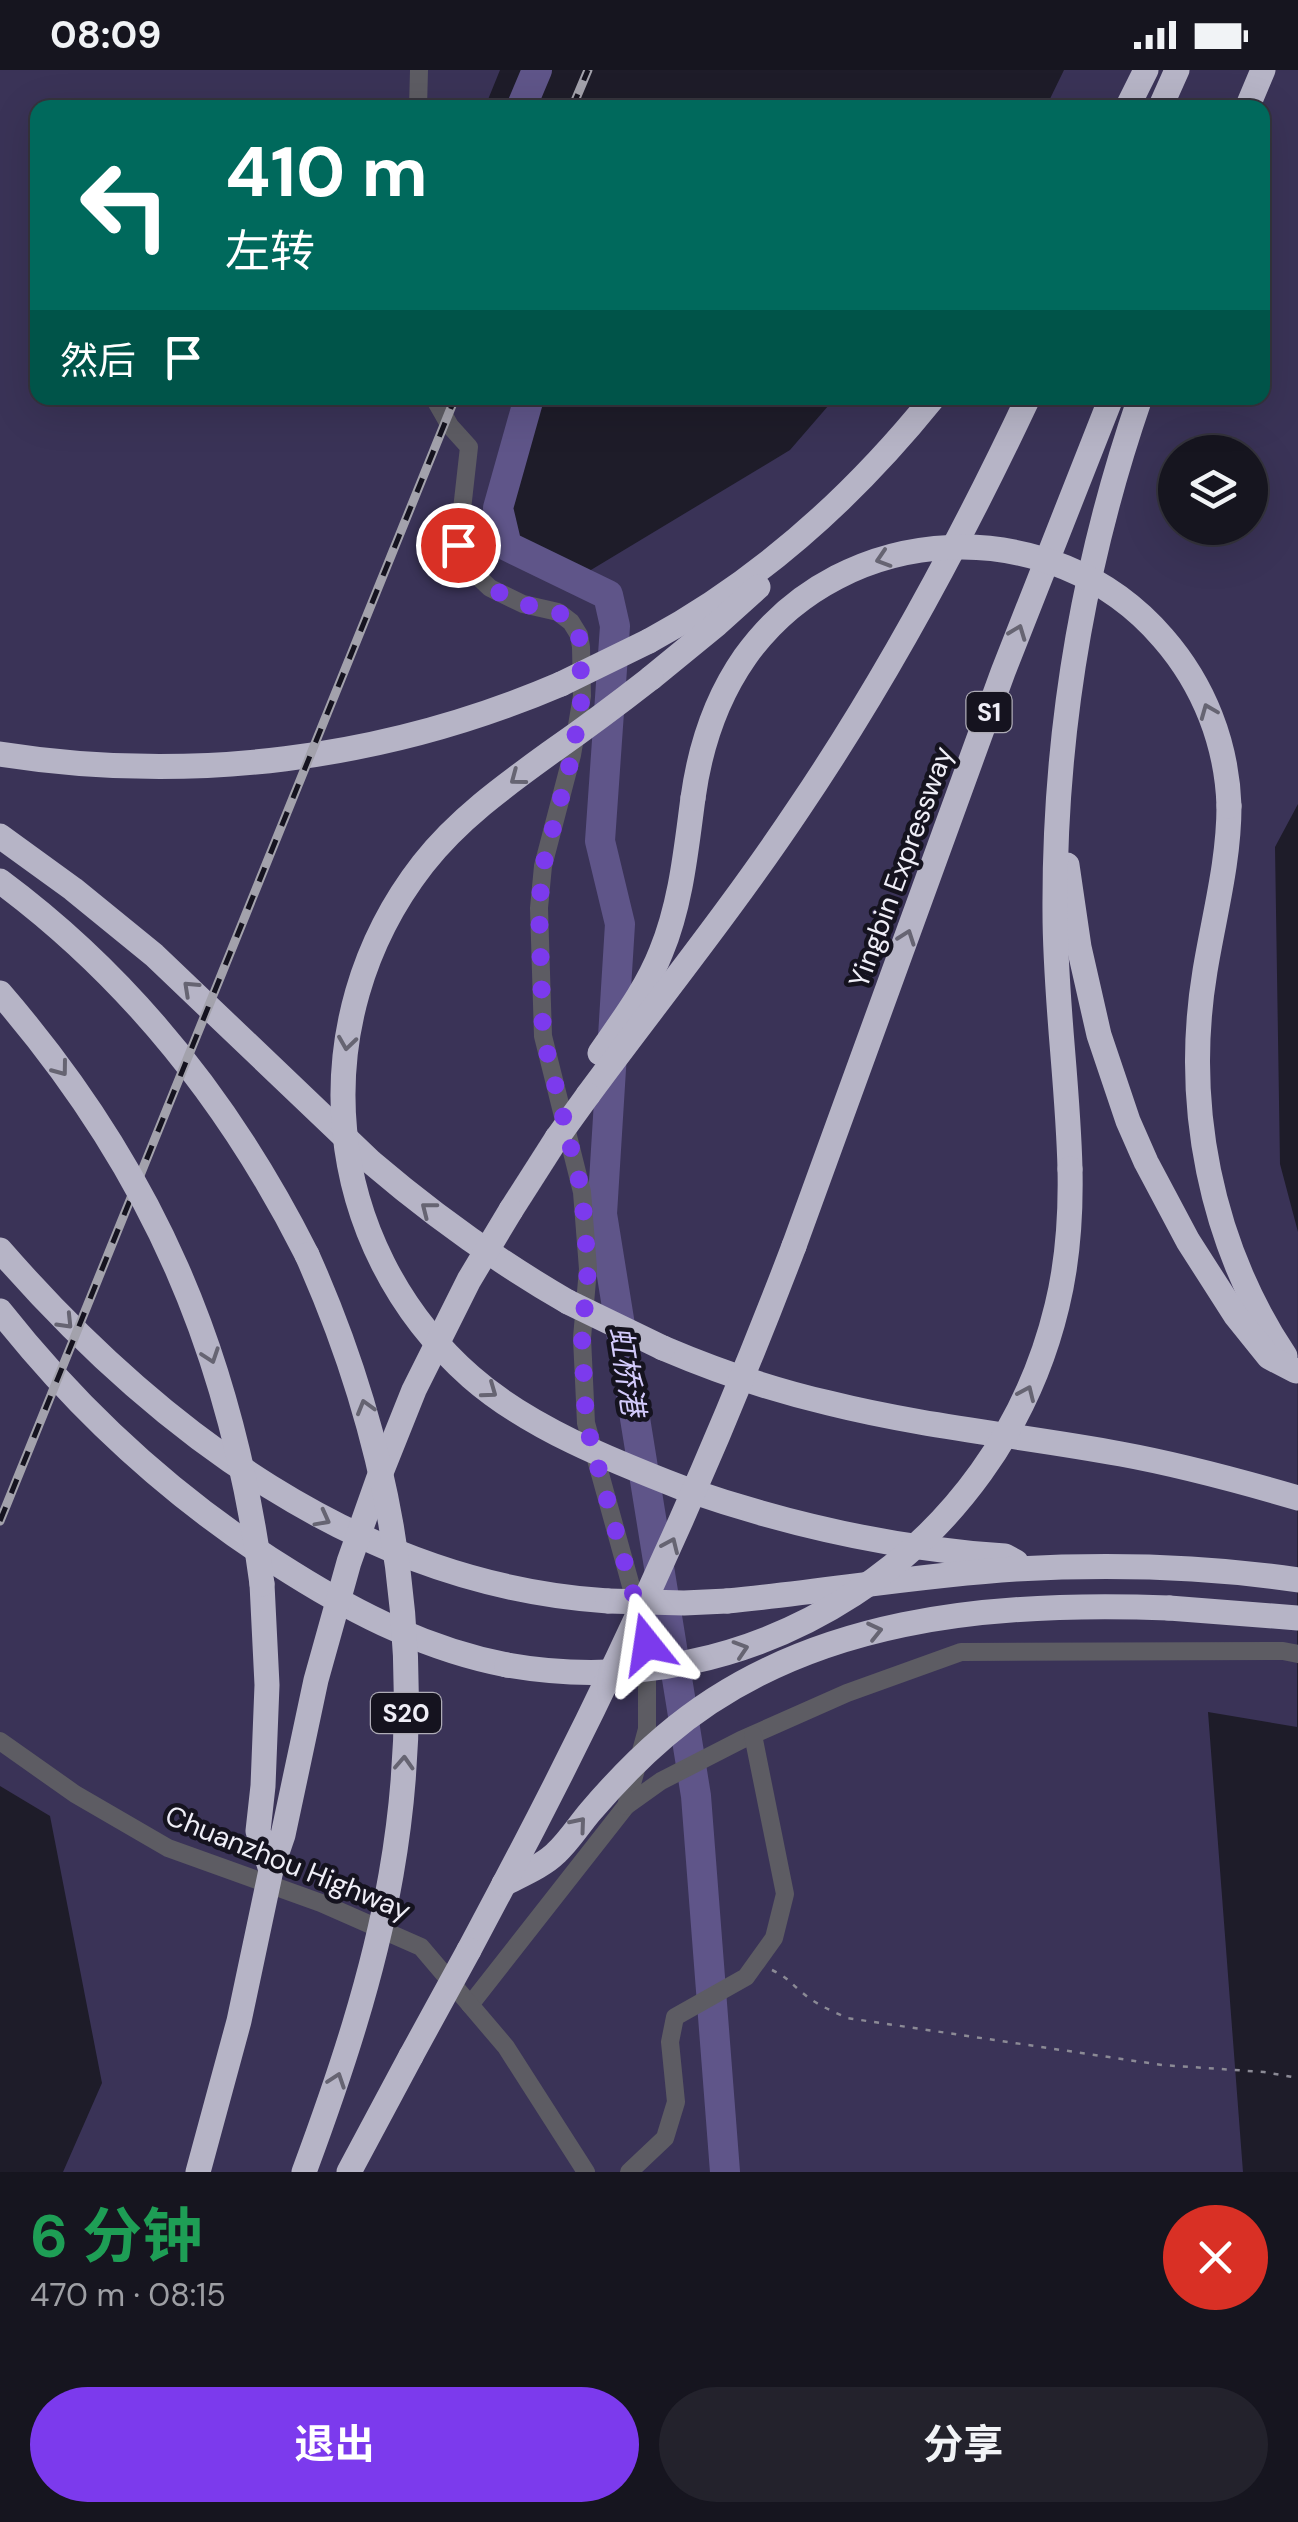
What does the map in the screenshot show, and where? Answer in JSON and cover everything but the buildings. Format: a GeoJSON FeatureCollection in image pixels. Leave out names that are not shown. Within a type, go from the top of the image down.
{"type":"FeatureCollection","features":[{"type":"Feature","properties":{"kind":"highway"},"geometry":{"type":"LineString","coordinates":[[1130,100],[1146,70]]}},
{"type":"Feature","properties":{"kind":"highway"},"geometry":{"type":"LineString","coordinates":[[1164,100],[1178,70]]}},
{"type":"Feature","properties":{"kind":"highway"},"geometry":{"type":"LineString","coordinates":[[1251,100],[1264,70]]}},
{"type":"Feature","properties":{"kind":"highway"},"geometry":{"type":"LineString","coordinates":[[0,754],[135,767],[240,764],[360,747],[442,728],[504,707],[649,641],[767,564],[852,488],[927,405]]}},
{"type":"Feature","properties":{"kind":"highway"},"geometry":{"type":"LineString","coordinates":[[198,2172],[238,2021],[271,1870],[283,1835],[331,1620],[384,1463],[421,1376],[500,1227],[557,1138],[754,874],[884,674],[962,535],[1025,405]]}},
{"type":"Feature","properties":{"kind":"highway","name":"Yingbin Expressway"},"geometry":{"type":"LineString","coordinates":[[349,2172],[579,1740],[663,1563],[740,1384],[1003,672],[1107,405]]}},
{"type":"Feature","properties":{"kind":"highway"},"geometry":{"type":"LineString","coordinates":[[0,1311],[85,1410],[153,1473],[226,1530],[311,1585],[390,1627],[454,1652],[555,1672],[624,1672],[675,1666],[758,1644],[818,1616],[874,1581],[948,1514],[988,1462],[1022,1405],[1035,1374],[1064,1270],[1070,1170],[1056,973],[1056,842],[1064,733],[1082,613],[1110,493],[1138,405]]}},
{"type":"Feature","properties":{"kind":"highway"},"geometry":{"type":"LineString","coordinates":[[588,1095],[592,1066],[643,988],[667,936],[702,748],[720,699],[747,654],[772,625],[802,600],[846,573],[883,559],[920,550],[972,546],[1036,557],[1096,582],[1138,612],[1188,671],[1219,742],[1229,806],[1228,845],[1199,1010],[1199,1114],[1211,1183],[1231,1249],[1259,1312],[1297,1372]]}},
{"type":"Feature","properties":{"kind":"highway"},"geometry":{"type":"LineString","coordinates":[[767,564],[756,590],[652,678],[466,818],[406,886],[377,939],[356,996],[344,1056],[343,1116],[351,1176],[369,1234],[396,1288],[431,1337],[474,1380],[521,1412],[613,1460],[685,1489],[809,1526],[900,1545],[1005,1556],[1030,1569]]}},
{"type":"Feature","properties":{"kind":"highway"},"geometry":{"type":"LineString","coordinates":[[0,836],[154,955],[408,1192],[484,1250],[568,1302],[663,1348],[739,1378],[830,1404],[1140,1458],[1298,1498]]}},
{"type":"Feature","properties":{"kind":"highway"},"geometry":{"type":"LineString","coordinates":[[1056,842],[1069,868],[1079,947],[1099,1035],[1146,1162],[1188,1241],[1236,1316],[1268,1357],[1297,1372]]}},
{"type":"Feature","properties":{"kind":"highway","name":"S20"},"geometry":{"type":"LineString","coordinates":[[0,880],[79,946],[136,1004],[209,1091],[262,1172],[307,1255],[346,1348],[374,1441],[394,1536],[402,1601],[407,1682],[400,1812],[381,1924],[357,2018],[304,2172]]}},
{"type":"Feature","properties":{"kind":"highway"},"geometry":{"type":"LineString","coordinates":[[0,994],[64,1072],[128,1171],[181,1276],[222,1386],[246,1484],[262,1584],[267,1685],[258,1831],[271,1870]]}},
{"type":"Feature","properties":{"kind":"highway"},"geometry":{"type":"LineString","coordinates":[[0,1250],[71,1328],[150,1400],[234,1464],[308,1511],[386,1549],[468,1577],[554,1595],[684,1604],[1030,1569],[1174,1568],[1298,1580]]}},
{"type":"Feature","properties":{"kind":"highway"},"geometry":{"type":"LineString","coordinates":[[504,1884],[555,1854],[612,1788],[677,1726],[739,1684],[793,1657],[849,1636],[938,1619],[1029,1610],[1169,1608],[1298,1618]]}},
{"type":"Feature","properties":{"kind":"street"},"geometry":{"type":"LineString","coordinates":[[418,100],[419,70]]}},
{"type":"Feature","properties":{"kind":"street"},"geometry":{"type":"LineString","coordinates":[[438,405],[469,447],[458,545],[471,570],[490,588],[523,604],[558,612],[572,622],[581,647],[582,696],[540,894],[543,1036],[582,1192],[588,1269],[582,1338],[586,1423],[647,1644],[647,1729],[626,1806]]}},
{"type":"Feature","properties":{"kind":"street"},"geometry":{"type":"LineString","coordinates":[[470,2004],[626,1806],[661,1782],[848,1692],[961,1652],[1298,1654]]}},
{"type":"Feature","properties":{"kind":"street"},"geometry":{"type":"LineString","coordinates":[[629,2172],[665,2138],[676,2102],[670,2042],[676,2017],[748,1974],[774,1938],[785,1894],[747,1738]]}},
{"type":"Feature","properties":{"kind":"street","name":"Chuanzhou Highway"},"geometry":{"type":"LineString","coordinates":[[0,1741],[76,1794],[168,1848],[321,1903],[420,1947],[506,2047],[586,2172]]}},
{"type":"Feature","properties":{"kind":"path"},"geometry":{"type":"LineString","coordinates":[[748,1974],[770,1969],[786,1976],[802,1994],[848,2018],[1162,2065],[1298,2078]]}},
{"type":"Feature","properties":{"kind":"shaded area"},"geometry":{"type":"Polygon","coordinates":[[[0,70],[500,70],[488,100],[30,100],[30,405],[514,405],[475,546],[566,585],[790,450],[829,405],[1270,405],[1270,100],[1049,100],[1064,70],[1298,70],[1298,804],[1275,847],[1280,1164],[1298,1232],[1297,1727],[1208,1712],[1243,2172],[63,2172],[102,2083],[50,1816],[0,1786],[0,70]]]}},
{"type":"Feature","properties":{"kind":"waterway","name":"虹桥港"},"geometry":{"type":"LineString","coordinates":[[524,100],[537,70]]}},
{"type":"Feature","properties":{"kind":"waterway","name":"虹桥港"},"geometry":{"type":"LineString","coordinates":[[527,405],[498,508],[507,546],[608,595],[615,626],[600,841],[620,924],[602,1214],[696,1796],[725,2172]]}},
{"type":"Feature","properties":{"kind":"railway"},"geometry":{"type":"LineString","coordinates":[[575,100],[588,70]]}},
{"type":"Feature","properties":{"kind":"railway"},"geometry":{"type":"LineString","coordinates":[[0,1521],[452,405]]}},
{"type":"Feature","properties":{"kind":"route"},"geometry":{"type":"LineString","coordinates":[[458,545],[471,570],[490,588],[523,604],[558,612],[572,622],[579,634],[582,696],[572,756],[543,866],[539,908],[543,1036],[582,1192],[588,1269],[582,1338],[586,1423],[647,1644]]}}]}
